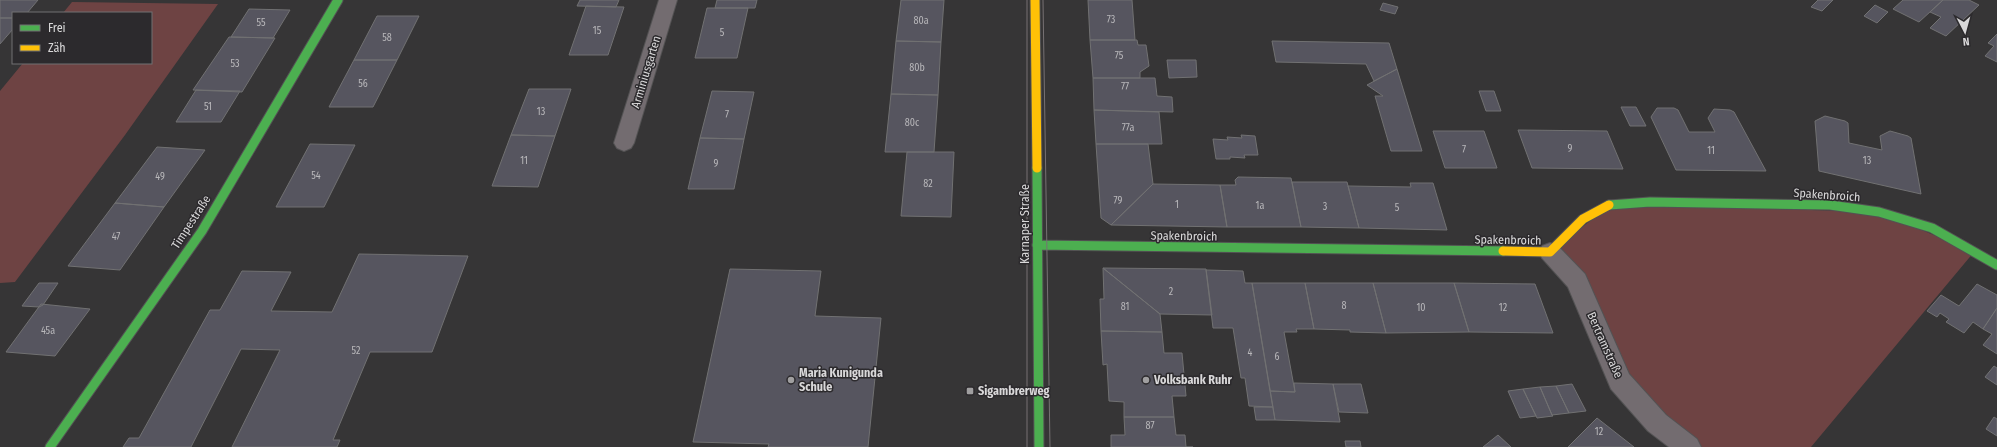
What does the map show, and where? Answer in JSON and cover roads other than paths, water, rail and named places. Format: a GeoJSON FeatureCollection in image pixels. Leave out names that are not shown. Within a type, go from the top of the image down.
{"type":"FeatureCollection","features":[{"type":"Feature","properties":{"kind":"street","name":"Timpestraße"},"geometry":{"type":"LineString","coordinates":[[50,447],[202,231],[338,0]]}},
{"type":"Feature","properties":{"kind":"street","name":"Arminiusgarten"},"geometry":{"type":"LineString","coordinates":[[624,143],[668,0]]}},
{"type":"Feature","properties":{"kind":"street","name":"Karnaper Straße"},"geometry":{"type":"LineString","coordinates":[[1036,0],[1039,447]]}},
{"type":"Feature","properties":{"kind":"street","name":"Spakenbroich"},"geometry":{"type":"LineString","coordinates":[[1037,245],[1550,252],[1583,219],[1612,204],[1650,202],[1830,205],[1879,212],[1932,228],[1997,266]]}},
{"type":"Feature","properties":{"kind":"street","name":"Bertramstraße"},"geometry":{"type":"LineString","coordinates":[[1550,252],[1577,281],[1620,381],[1657,423],[1688,447]]}},
{"type":"Feature","properties":{"kind":"tram line"},"geometry":{"type":"LineString","coordinates":[[1027,0],[1027,447]]}},
{"type":"Feature","properties":{"kind":"tram line"},"geometry":{"type":"LineString","coordinates":[[1043,0],[1050,447]]}},
{"type":"Feature","properties":{"kind":"place","name":"Maria Kunigunda Schule"},"geometry":{"type":"Point","coordinates":[791,380]}},
{"type":"Feature","properties":{"kind":"place","name":"Volksbank Ruhr"},"geometry":{"type":"Point","coordinates":[1146,380]}},
{"type":"Feature","properties":{"kind":"place","name":"Sigambrerweg"},"geometry":{"type":"Point","coordinates":[970,391]}}]}
